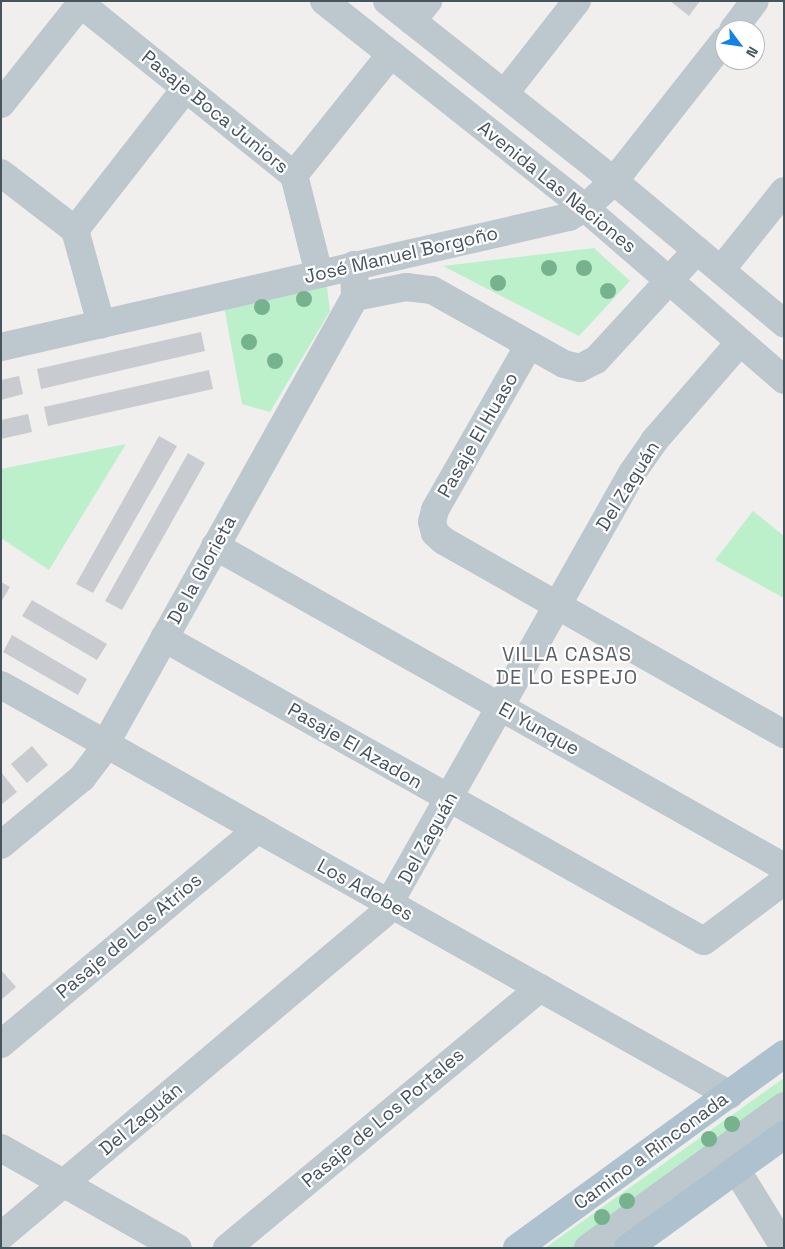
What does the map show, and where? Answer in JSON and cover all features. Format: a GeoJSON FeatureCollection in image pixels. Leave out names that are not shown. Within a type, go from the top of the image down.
{"type":"FeatureCollection","features":[{"type":"Feature","properties":{"kind":"main road","name":"Camino a Rinconada"},"geometry":{"type":"LineString","coordinates":[[517,1248],[784,1054]]}},
{"type":"Feature","properties":{"kind":"main road"},"geometry":{"type":"LineString","coordinates":[[628,1248],[784,1134]]}},
{"type":"Feature","properties":{"kind":"street","name":"Avenida Las Naciones"},"geometry":{"type":"LineString","coordinates":[[324,1],[585,208],[784,380]]}},
{"type":"Feature","properties":{"kind":"street"},"geometry":{"type":"LineString","coordinates":[[387,1],[420,11],[505,93],[784,323]]}},
{"type":"Feature","properties":{"kind":"street"},"geometry":{"type":"LineString","coordinates":[[505,93],[577,1]]}},
{"type":"Feature","properties":{"kind":"street"},"geometry":{"type":"LineString","coordinates":[[741,20],[755,1]]}},
{"type":"Feature","properties":{"kind":"street"},"geometry":{"type":"LineString","coordinates":[[1,104],[82,3]]}},
{"type":"Feature","properties":{"kind":"street","name":"Pasaje Boca Juniors"},"geometry":{"type":"LineString","coordinates":[[82,3],[294,175],[319,274]]}},
{"type":"Feature","properties":{"kind":"street","name":"José Manuel Borgoño"},"geometry":{"type":"LineString","coordinates":[[1,347],[354,265],[553,222],[585,208],[614,181],[715,53]]}},
{"type":"Feature","properties":{"kind":"street"},"geometry":{"type":"LineString","coordinates":[[294,175],[391,54]]}},
{"type":"Feature","properties":{"kind":"street"},"geometry":{"type":"LineString","coordinates":[[75,230],[186,88]]}},
{"type":"Feature","properties":{"kind":"street"},"geometry":{"type":"LineString","coordinates":[[1,173],[75,230],[101,324]]}},
{"type":"Feature","properties":{"kind":"street"},"geometry":{"type":"LineString","coordinates":[[721,270],[784,191]]}},
{"type":"Feature","properties":{"kind":"street"},"geometry":{"type":"LineString","coordinates":[[354,265],[355,296],[406,287],[432,290],[572,367],[589,366],[697,250]]}},
{"type":"Feature","properties":{"kind":"street","name":"De la Glorieta"},"geometry":{"type":"LineString","coordinates":[[1,845],[82,778],[105,743],[355,296]]}},
{"type":"Feature","properties":{"kind":"street","name":"Del Zaguán"},"geometry":{"type":"LineString","coordinates":[[1,1236],[375,922],[390,904],[642,457],[740,342]]}},
{"type":"Feature","properties":{"kind":"street","name":"Pasaje El Huaso"},"geometry":{"type":"LineString","coordinates":[[529,345],[435,510],[433,528],[444,542],[558,606]]}},
{"type":"Feature","properties":{"kind":"street","name":"El Yunque"},"geometry":{"type":"LineString","coordinates":[[215,546],[784,868]]}},
{"type":"Feature","properties":{"kind":"street"},"geometry":{"type":"LineString","coordinates":[[558,606],[784,734]]}},
{"type":"Feature","properties":{"kind":"street","name":"Pasaje El Azadon"},"geometry":{"type":"LineString","coordinates":[[164,638],[449,800],[704,941],[784,881]]}},
{"type":"Feature","properties":{"kind":"street","name":"Los Adobes"},"geometry":{"type":"LineString","coordinates":[[1,685],[730,1095]]}},
{"type":"Feature","properties":{"kind":"street","name":"Pasaje de Los Atrios"},"geometry":{"type":"LineString","coordinates":[[1,1044],[258,829]]}},
{"type":"Feature","properties":{"kind":"street","name":"Pasaje de Los Portales"},"geometry":{"type":"LineString","coordinates":[[227,1248],[540,988]]}},
{"type":"Feature","properties":{"kind":"street"},"geometry":{"type":"LineString","coordinates":[[535,1248],[784,1068]]}},
{"type":"Feature","properties":{"kind":"street"},"geometry":{"type":"LineString","coordinates":[[588,1248],[784,1106]]}},
{"type":"Feature","properties":{"kind":"street"},"geometry":{"type":"LineString","coordinates":[[1,1148],[178,1248]]}},
{"type":"Feature","properties":{"kind":"street"},"geometry":{"type":"LineString","coordinates":[[736,1169],[784,1247]]}},
{"type":"Feature","properties":{"kind":"green space"},"geometry":{"type":"Polygon","coordinates":[[[594,248],[630,281],[579,336],[443,266],[594,248]]]}},
{"type":"Feature","properties":{"kind":"green space"},"geometry":{"type":"Polygon","coordinates":[[[326,280],[330,311],[270,412],[242,404],[223,301],[326,280]]]}},
{"type":"Feature","properties":{"kind":"green space"},"geometry":{"type":"Polygon","coordinates":[[[126,444],[49,570],[1,538],[1,469],[126,444]]]}},
{"type":"Feature","properties":{"kind":"green space"},"geometry":{"type":"Polygon","coordinates":[[[753,511],[784,536],[784,598],[715,560],[753,511]]]}},
{"type":"Feature","properties":{"kind":"green space"},"geometry":{"type":"Polygon","coordinates":[[[784,1078],[784,1099],[579,1248],[545,1248],[784,1078]]]}},
{"type":"Feature","properties":{"kind":"building"},"geometry":{"type":"Polygon","coordinates":[[[670,1],[700,1],[689,16],[670,1]]]}},
{"type":"Feature","properties":{"kind":"building"},"geometry":{"type":"Polygon","coordinates":[[[201,332],[205,351],[41,389],[37,369],[201,332]]]}},
{"type":"Feature","properties":{"kind":"building"},"geometry":{"type":"Polygon","coordinates":[[[209,370],[213,389],[48,426],[44,407],[209,370]]]}},
{"type":"Feature","properties":{"kind":"building"},"geometry":{"type":"Polygon","coordinates":[[[19,376],[23,394],[1,400],[1,380],[19,376]]]}},
{"type":"Feature","properties":{"kind":"building"},"geometry":{"type":"Polygon","coordinates":[[[28,414],[32,432],[1,439],[1,420],[28,414]]]}},
{"type":"Feature","properties":{"kind":"building"},"geometry":{"type":"Polygon","coordinates":[[[159,436],[177,446],[93,593],[76,584],[159,436]]]}},
{"type":"Feature","properties":{"kind":"building"},"geometry":{"type":"Polygon","coordinates":[[[188,453],[205,463],[122,610],[105,601],[188,453]]]}},
{"type":"Feature","properties":{"kind":"building"},"geometry":{"type":"Polygon","coordinates":[[[1,582],[10,587],[1,602],[1,582]]]}},
{"type":"Feature","properties":{"kind":"building"},"geometry":{"type":"Polygon","coordinates":[[[32,600],[107,644],[97,660],[22,616],[32,600]]]}},
{"type":"Feature","properties":{"kind":"building"},"geometry":{"type":"Polygon","coordinates":[[[12,635],[87,679],[78,695],[3,652],[12,635]]]}},
{"type":"Feature","properties":{"kind":"building"},"geometry":{"type":"Polygon","coordinates":[[[32,746],[48,765],[27,783],[11,764],[32,746]]]}},
{"type":"Feature","properties":{"kind":"building"},"geometry":{"type":"Polygon","coordinates":[[[1,772],[17,792],[1,805],[1,772]]]}},
{"type":"Feature","properties":{"kind":"building"},"geometry":{"type":"Polygon","coordinates":[[[1,970],[16,987],[1,1000],[1,970]]]}},
{"type":"Feature","properties":{"kind":"district","name":"VILLA CASAS DE LO ESPEJO"},"geometry":{"type":"Point","coordinates":[567,666]}}]}
